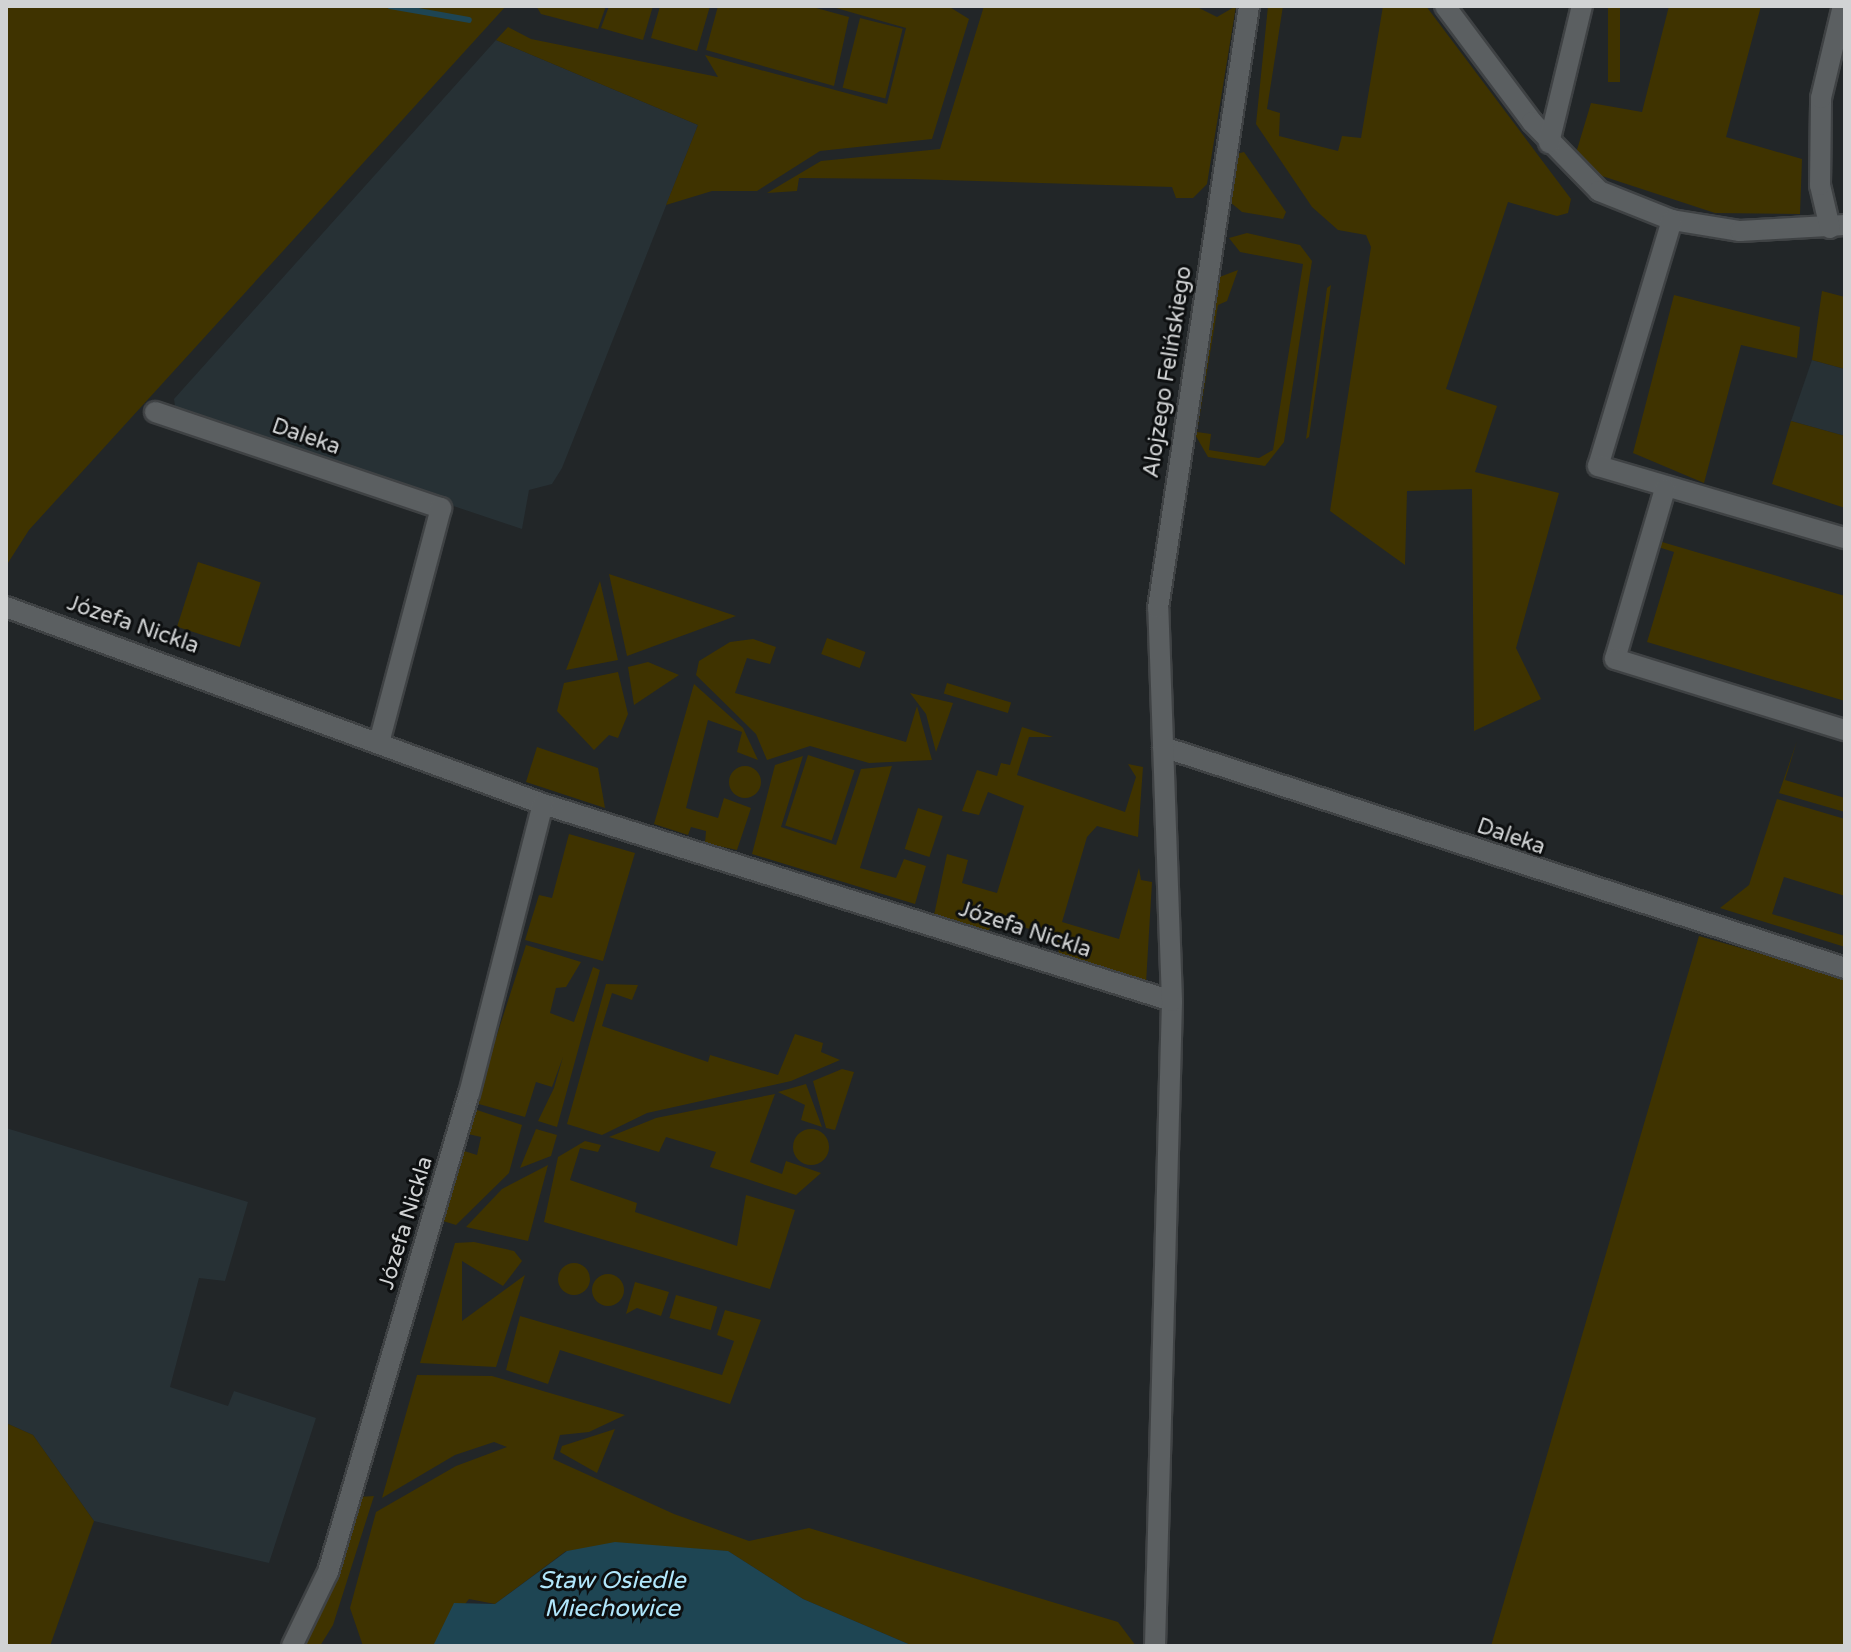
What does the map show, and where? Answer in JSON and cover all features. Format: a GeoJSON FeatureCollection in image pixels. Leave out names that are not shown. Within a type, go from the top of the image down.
{"type":"FeatureCollection","features":[{"type":"Feature","properties":{"kind":"street","name":"Alojzego Felińskiego"},"geometry":{"type":"LineString","coordinates":[[1163,747],[1158,608],[1249,6]]}},
{"type":"Feature","properties":{"kind":"street"},"geometry":{"type":"LineString","coordinates":[[1445,6],[1549,143],[1599,191],[1672,220],[1740,231],[1838,226],[1820,185],[1821,98],[1843,6]]}},
{"type":"Feature","properties":{"kind":"street"},"geometry":{"type":"LineString","coordinates":[[1549,143],[1582,6]]}},
{"type":"Feature","properties":{"kind":"street"},"geometry":{"type":"LineString","coordinates":[[1672,220],[1598,466],[1665,489],[1845,538]]}},
{"type":"Feature","properties":{"kind":"street","name":"Daleka"},"geometry":{"type":"LineString","coordinates":[[155,412],[441,508],[379,742]]}},
{"type":"Feature","properties":{"kind":"street"},"geometry":{"type":"LineString","coordinates":[[1665,489],[1615,659],[1845,730]]}},
{"type":"Feature","properties":{"kind":"street","name":"Józefa Nickla"},"geometry":{"type":"LineString","coordinates":[[6,607],[543,804],[1172,1001]]}},
{"type":"Feature","properties":{"kind":"street","name":"Daleka"},"geometry":{"type":"LineString","coordinates":[[1163,747],[1845,968]]}},
{"type":"Feature","properties":{"kind":"street"},"geometry":{"type":"LineString","coordinates":[[1155,1646],[1172,1001],[1163,747]]}},
{"type":"Feature","properties":{"kind":"street","name":"Józefa Nickla"},"geometry":{"type":"LineString","coordinates":[[292,1646],[332,1558],[469,1094],[543,804]]}},
{"type":"Feature","properties":{"kind":"shaded area"},"geometry":{"type":"Polygon","coordinates":[[[6,6],[506,6],[29,530],[6,566],[6,6]]]}},
{"type":"Feature","properties":{"kind":"shaded area"},"geometry":{"type":"Polygon","coordinates":[[[536,6],[606,6],[598,29],[541,14],[536,6]]]}},
{"type":"Feature","properties":{"kind":"shaded area"},"geometry":{"type":"Polygon","coordinates":[[[609,6],[653,6],[643,40],[601,28],[609,6]]]}},
{"type":"Feature","properties":{"kind":"shaded area"},"geometry":{"type":"Polygon","coordinates":[[[660,6],[710,6],[697,51],[651,38],[660,6]]]}},
{"type":"Feature","properties":{"kind":"shaded area"},"geometry":{"type":"Polygon","coordinates":[[[718,6],[809,6],[849,17],[834,86],[706,50],[718,6]]]}},
{"type":"Feature","properties":{"kind":"shaded area"},"geometry":{"type":"Polygon","coordinates":[[[829,6],[948,6],[969,19],[932,139],[820,151],[757,191],[712,191],[666,205],[698,125],[496,40],[508,27],[531,39],[718,77],[705,55],[887,104],[906,28],[829,6]]]}},
{"type":"Feature","properties":{"kind":"shaded area"},"geometry":{"type":"Polygon","coordinates":[[[984,6],[1195,6],[1217,17],[1236,6],[1207,184],[1193,198],[1176,198],[1172,187],[799,178],[797,191],[767,193],[821,161],[940,149],[984,6]]]}},
{"type":"Feature","properties":{"kind":"shaded area"},"geometry":{"type":"Polygon","coordinates":[[[1268,6],[1283,6],[1267,109],[1280,113],[1279,136],[1338,151],[1342,136],[1361,138],[1383,6],[1426,6],[1571,199],[1568,213],[1557,216],[1508,202],[1446,389],[1497,406],[1475,472],[1559,493],[1516,648],[1541,699],[1474,731],[1472,489],[1407,491],[1405,565],[1330,511],[1371,247],[1366,235],[1338,230],[1312,207],[1256,124],[1268,6]]]}},
{"type":"Feature","properties":{"kind":"shaded area"},"geometry":{"type":"Polygon","coordinates":[[[1608,6],[1620,6],[1620,82],[1608,82],[1608,6]]]}},
{"type":"Feature","properties":{"kind":"shaded area"},"geometry":{"type":"Polygon","coordinates":[[[1669,6],[1761,6],[1726,137],[1802,159],[1800,214],[1715,213],[1596,174],[1576,153],[1591,103],[1642,112],[1669,6]]]}},
{"type":"Feature","properties":{"kind":"shaded area"},"geometry":{"type":"Polygon","coordinates":[[[860,18],[903,29],[885,99],[843,88],[860,18]]]}},
{"type":"Feature","properties":{"kind":"shaded area"},"geometry":{"type":"Polygon","coordinates":[[[496,40],[698,125],[562,468],[552,484],[529,490],[522,529],[176,413],[174,399],[496,40]]]}},
{"type":"Feature","properties":{"kind":"shaded area"},"geometry":{"type":"Polygon","coordinates":[[[1244,152],[1286,212],[1283,219],[1242,212],[1230,202],[1236,154],[1244,152]]]}},
{"type":"Feature","properties":{"kind":"shaded area"},"geometry":{"type":"Polygon","coordinates":[[[1247,233],[1300,245],[1312,261],[1284,442],[1265,466],[1208,457],[1193,431],[1217,278],[1238,270],[1227,301],[1218,305],[1197,432],[1211,434],[1209,450],[1259,458],[1273,450],[1303,264],[1240,252],[1229,238],[1247,233]]]}},
{"type":"Feature","properties":{"kind":"shaded area"},"geometry":{"type":"Polygon","coordinates":[[[1331,285],[1309,437],[1306,439],[1327,288],[1331,285]]]}},
{"type":"Feature","properties":{"kind":"shaded area"},"geometry":{"type":"Polygon","coordinates":[[[1822,291],[1845,297],[1845,369],[1812,360],[1822,291]]]}},
{"type":"Feature","properties":{"kind":"shaded area"},"geometry":{"type":"Polygon","coordinates":[[[1674,295],[1800,327],[1797,358],[1741,345],[1704,483],[1633,453],[1674,295]]]}},
{"type":"Feature","properties":{"kind":"shaded area"},"geometry":{"type":"Polygon","coordinates":[[[1812,360],[1845,369],[1845,436],[1791,421],[1812,360]]]}},
{"type":"Feature","properties":{"kind":"shaded area"},"geometry":{"type":"Polygon","coordinates":[[[1791,421],[1845,436],[1845,508],[1772,484],[1791,421]]]}},
{"type":"Feature","properties":{"kind":"shaded area"},"geometry":{"type":"Polygon","coordinates":[[[1662,542],[1845,596],[1845,701],[1647,642],[1674,552],[1658,547],[1662,542]]]}},
{"type":"Feature","properties":{"kind":"shaded area"},"geometry":{"type":"Polygon","coordinates":[[[198,562],[261,582],[240,647],[177,627],[198,562]]]}},
{"type":"Feature","properties":{"kind":"shaded area"},"geometry":{"type":"Polygon","coordinates":[[[609,574],[736,616],[627,656],[609,574]]]}},
{"type":"Feature","properties":{"kind":"shaded area"},"geometry":{"type":"Polygon","coordinates":[[[600,581],[618,660],[566,670],[600,581]]]}},
{"type":"Feature","properties":{"kind":"shaded area"},"geometry":{"type":"Polygon","coordinates":[[[827,638],[866,652],[860,668],[821,654],[827,638]]]}},
{"type":"Feature","properties":{"kind":"shaded area"},"geometry":{"type":"Polygon","coordinates":[[[753,639],[776,647],[770,664],[747,658],[735,693],[906,742],[917,706],[932,760],[869,763],[810,746],[767,760],[756,734],[696,675],[699,661],[730,642],[753,639]]]}},
{"type":"Feature","properties":{"kind":"shaded area"},"geometry":{"type":"Polygon","coordinates":[[[648,662],[679,675],[634,705],[628,667],[648,662]]]}},
{"type":"Feature","properties":{"kind":"shaded area"},"geometry":{"type":"Polygon","coordinates":[[[618,672],[628,714],[618,738],[609,735],[594,750],[557,711],[564,683],[618,672]]]}},
{"type":"Feature","properties":{"kind":"shaded area"},"geometry":{"type":"Polygon","coordinates":[[[947,683],[1011,703],[1008,713],[944,694],[947,683]]]}},
{"type":"Feature","properties":{"kind":"shaded area"},"geometry":{"type":"Polygon","coordinates":[[[694,684],[743,728],[758,760],[737,752],[742,732],[708,720],[686,808],[718,818],[724,798],[751,808],[737,850],[705,843],[706,831],[691,827],[688,835],[654,824],[694,684]]]}},
{"type":"Feature","properties":{"kind":"shaded area"},"geometry":{"type":"Polygon","coordinates":[[[910,693],[953,703],[936,752],[926,714],[910,693]]]}},
{"type":"Feature","properties":{"kind":"shaded area"},"geometry":{"type":"Polygon","coordinates":[[[1022,727],[1053,737],[1029,737],[1017,775],[1125,812],[1136,777],[1128,764],[1143,767],[1138,837],[1097,826],[1087,837],[1062,922],[1119,939],[1139,868],[1141,880],[1152,882],[1146,983],[1059,955],[1057,937],[995,919],[987,934],[934,915],[947,854],[968,860],[962,883],[997,893],[1024,806],[988,792],[979,815],[962,811],[977,770],[997,776],[1001,763],[1010,765],[1022,727]]]}},
{"type":"Feature","properties":{"kind":"shaded area"},"geometry":{"type":"Polygon","coordinates":[[[1797,741],[1785,780],[1845,798],[1845,812],[1779,793],[1797,741]]]}},
{"type":"Feature","properties":{"kind":"shaded area"},"geometry":{"type":"Polygon","coordinates":[[[537,747],[598,768],[605,808],[526,782],[537,747]]]}},
{"type":"Feature","properties":{"kind":"shaded area"},"geometry":{"type":"Polygon","coordinates":[[[808,755],[855,770],[832,841],[785,825],[808,755]]]}},
{"type":"Feature","properties":{"kind":"shaded area"},"geometry":{"type":"Polygon","coordinates":[[[803,756],[781,827],[836,845],[861,769],[892,766],[860,868],[896,878],[904,859],[926,866],[915,904],[752,854],[775,765],[803,756]]]}},
{"type":"Feature","properties":{"kind":"shaded area"},"geometry":{"type":"Polygon","coordinates":[[[745,766],[756,771],[761,782],[756,793],[745,798],[734,793],[729,782],[734,771],[745,766]]]}},
{"type":"Feature","properties":{"kind":"shaded area"},"geometry":{"type":"Polygon","coordinates":[[[1777,799],[1845,819],[1845,896],[1784,877],[1772,914],[1845,936],[1845,947],[1720,908],[1749,885],[1777,799]]]}},
{"type":"Feature","properties":{"kind":"shaded area"},"geometry":{"type":"Polygon","coordinates":[[[918,808],[943,816],[929,857],[905,849],[918,808]]]}},
{"type":"Feature","properties":{"kind":"shaded area"},"geometry":{"type":"Polygon","coordinates":[[[569,834],[635,853],[603,961],[525,940],[539,895],[552,898],[569,834]]]}},
{"type":"Feature","properties":{"kind":"shaded area"},"geometry":{"type":"Polygon","coordinates":[[[1699,936],[1845,978],[1845,1646],[1491,1646],[1699,936]]]}},
{"type":"Feature","properties":{"kind":"shaded area"},"geometry":{"type":"Polygon","coordinates":[[[526,945],[581,962],[566,987],[556,988],[550,1013],[574,1022],[593,967],[600,970],[557,1127],[538,1121],[554,1088],[563,1057],[552,1087],[536,1082],[525,1117],[475,1103],[526,945]]]}},
{"type":"Feature","properties":{"kind":"shaded area"},"geometry":{"type":"Polygon","coordinates":[[[606,984],[638,985],[632,1000],[612,993],[602,1026],[708,1062],[710,1055],[778,1075],[795,1034],[823,1043],[821,1052],[840,1060],[791,1081],[647,1113],[602,1135],[567,1124],[606,984]]]}},
{"type":"Feature","properties":{"kind":"shaded area"},"geometry":{"type":"Polygon","coordinates":[[[842,1069],[854,1072],[835,1130],[826,1128],[813,1081],[842,1069]]]}},
{"type":"Feature","properties":{"kind":"shaded area"},"geometry":{"type":"Polygon","coordinates":[[[806,1084],[822,1127],[801,1120],[805,1105],[778,1092],[806,1084]]]}},
{"type":"Feature","properties":{"kind":"shaded area"},"geometry":{"type":"Polygon","coordinates":[[[775,1094],[750,1162],[782,1174],[786,1161],[821,1173],[796,1195],[710,1167],[716,1152],[666,1137],[659,1152],[609,1137],[656,1118],[775,1094]]]}},
{"type":"Feature","properties":{"kind":"shaded area"},"geometry":{"type":"Polygon","coordinates":[[[474,1109],[522,1125],[509,1173],[456,1225],[443,1221],[461,1150],[477,1155],[481,1137],[468,1134],[474,1109]]]}},
{"type":"Feature","properties":{"kind":"shaded area"},"geometry":{"type":"Polygon","coordinates":[[[6,1128],[248,1202],[225,1281],[199,1278],[170,1387],[228,1406],[234,1391],[316,1418],[269,1563],[94,1521],[33,1435],[6,1423],[6,1128]]]}},
{"type":"Feature","properties":{"kind":"shaded area"},"geometry":{"type":"Polygon","coordinates":[[[536,1129],[557,1135],[551,1156],[520,1168],[536,1129]]]}},
{"type":"Feature","properties":{"kind":"shaded area"},"geometry":{"type":"Polygon","coordinates":[[[811,1129],[824,1134],[829,1147],[824,1160],[811,1165],[798,1160],[793,1147],[798,1134],[811,1129]]]}},
{"type":"Feature","properties":{"kind":"shaded area"},"geometry":{"type":"Polygon","coordinates":[[[585,1141],[601,1145],[598,1152],[580,1148],[570,1180],[637,1203],[635,1212],[737,1246],[746,1195],[795,1210],[770,1289],[544,1222],[558,1157],[585,1141]]]}},
{"type":"Feature","properties":{"kind":"shaded area"},"geometry":{"type":"Polygon","coordinates":[[[548,1165],[528,1241],[466,1227],[502,1189],[548,1165]]]}},
{"type":"Feature","properties":{"kind":"shaded area"},"geometry":{"type":"Polygon","coordinates":[[[474,1242],[514,1251],[522,1261],[503,1286],[462,1261],[462,1321],[525,1275],[496,1367],[420,1363],[455,1243],[474,1242]]]}},
{"type":"Feature","properties":{"kind":"shaded area"},"geometry":{"type":"Polygon","coordinates":[[[574,1263],[585,1268],[590,1279],[585,1290],[574,1295],[563,1290],[558,1279],[563,1268],[574,1263]]]}},
{"type":"Feature","properties":{"kind":"shaded area"},"geometry":{"type":"Polygon","coordinates":[[[608,1274],[619,1279],[624,1290],[619,1301],[608,1306],[597,1301],[592,1290],[597,1279],[608,1274]]]}},
{"type":"Feature","properties":{"kind":"shaded area"},"geometry":{"type":"Polygon","coordinates":[[[635,1282],[669,1292],[661,1316],[637,1308],[626,1314],[635,1282]]]}},
{"type":"Feature","properties":{"kind":"shaded area"},"geometry":{"type":"Polygon","coordinates":[[[676,1295],[717,1307],[711,1330],[669,1318],[676,1295]]]}},
{"type":"Feature","properties":{"kind":"shaded area"},"geometry":{"type":"Polygon","coordinates":[[[725,1310],[761,1320],[730,1404],[560,1350],[548,1384],[506,1370],[520,1316],[722,1375],[734,1341],[717,1335],[725,1310]]]}},
{"type":"Feature","properties":{"kind":"shaded area"},"geometry":{"type":"Polygon","coordinates":[[[417,1375],[492,1376],[625,1415],[589,1432],[560,1435],[553,1459],[674,1514],[749,1541],[809,1528],[1118,1622],[1136,1646],[913,1646],[803,1599],[728,1551],[674,1549],[566,1551],[495,1604],[469,1599],[433,1646],[363,1646],[350,1608],[376,1512],[456,1466],[507,1447],[494,1442],[455,1455],[382,1498],[417,1375]]]}},
{"type":"Feature","properties":{"kind":"shaded area"},"geometry":{"type":"Polygon","coordinates":[[[6,1423],[33,1435],[94,1521],[50,1646],[6,1646],[6,1423]]]}},
{"type":"Feature","properties":{"kind":"shaded area"},"geometry":{"type":"Polygon","coordinates":[[[615,1429],[597,1473],[560,1452],[562,1446],[615,1429]]]}},
{"type":"Feature","properties":{"kind":"shaded area"},"geometry":{"type":"Polygon","coordinates":[[[374,1496],[333,1625],[320,1646],[302,1646],[324,1607],[359,1497],[374,1496]]]}},
{"type":"Feature","properties":{"kind":"water","name":"Staw Osiedle Miechowice"},"geometry":{"type":"Polygon","coordinates":[[[615,1542],[728,1551],[803,1599],[913,1646],[433,1646],[454,1603],[495,1604],[567,1551],[615,1542]]]}},
{"type":"Feature","properties":{"kind":"waterway"},"geometry":{"type":"LineString","coordinates":[[390,6],[469,20]]}}]}
